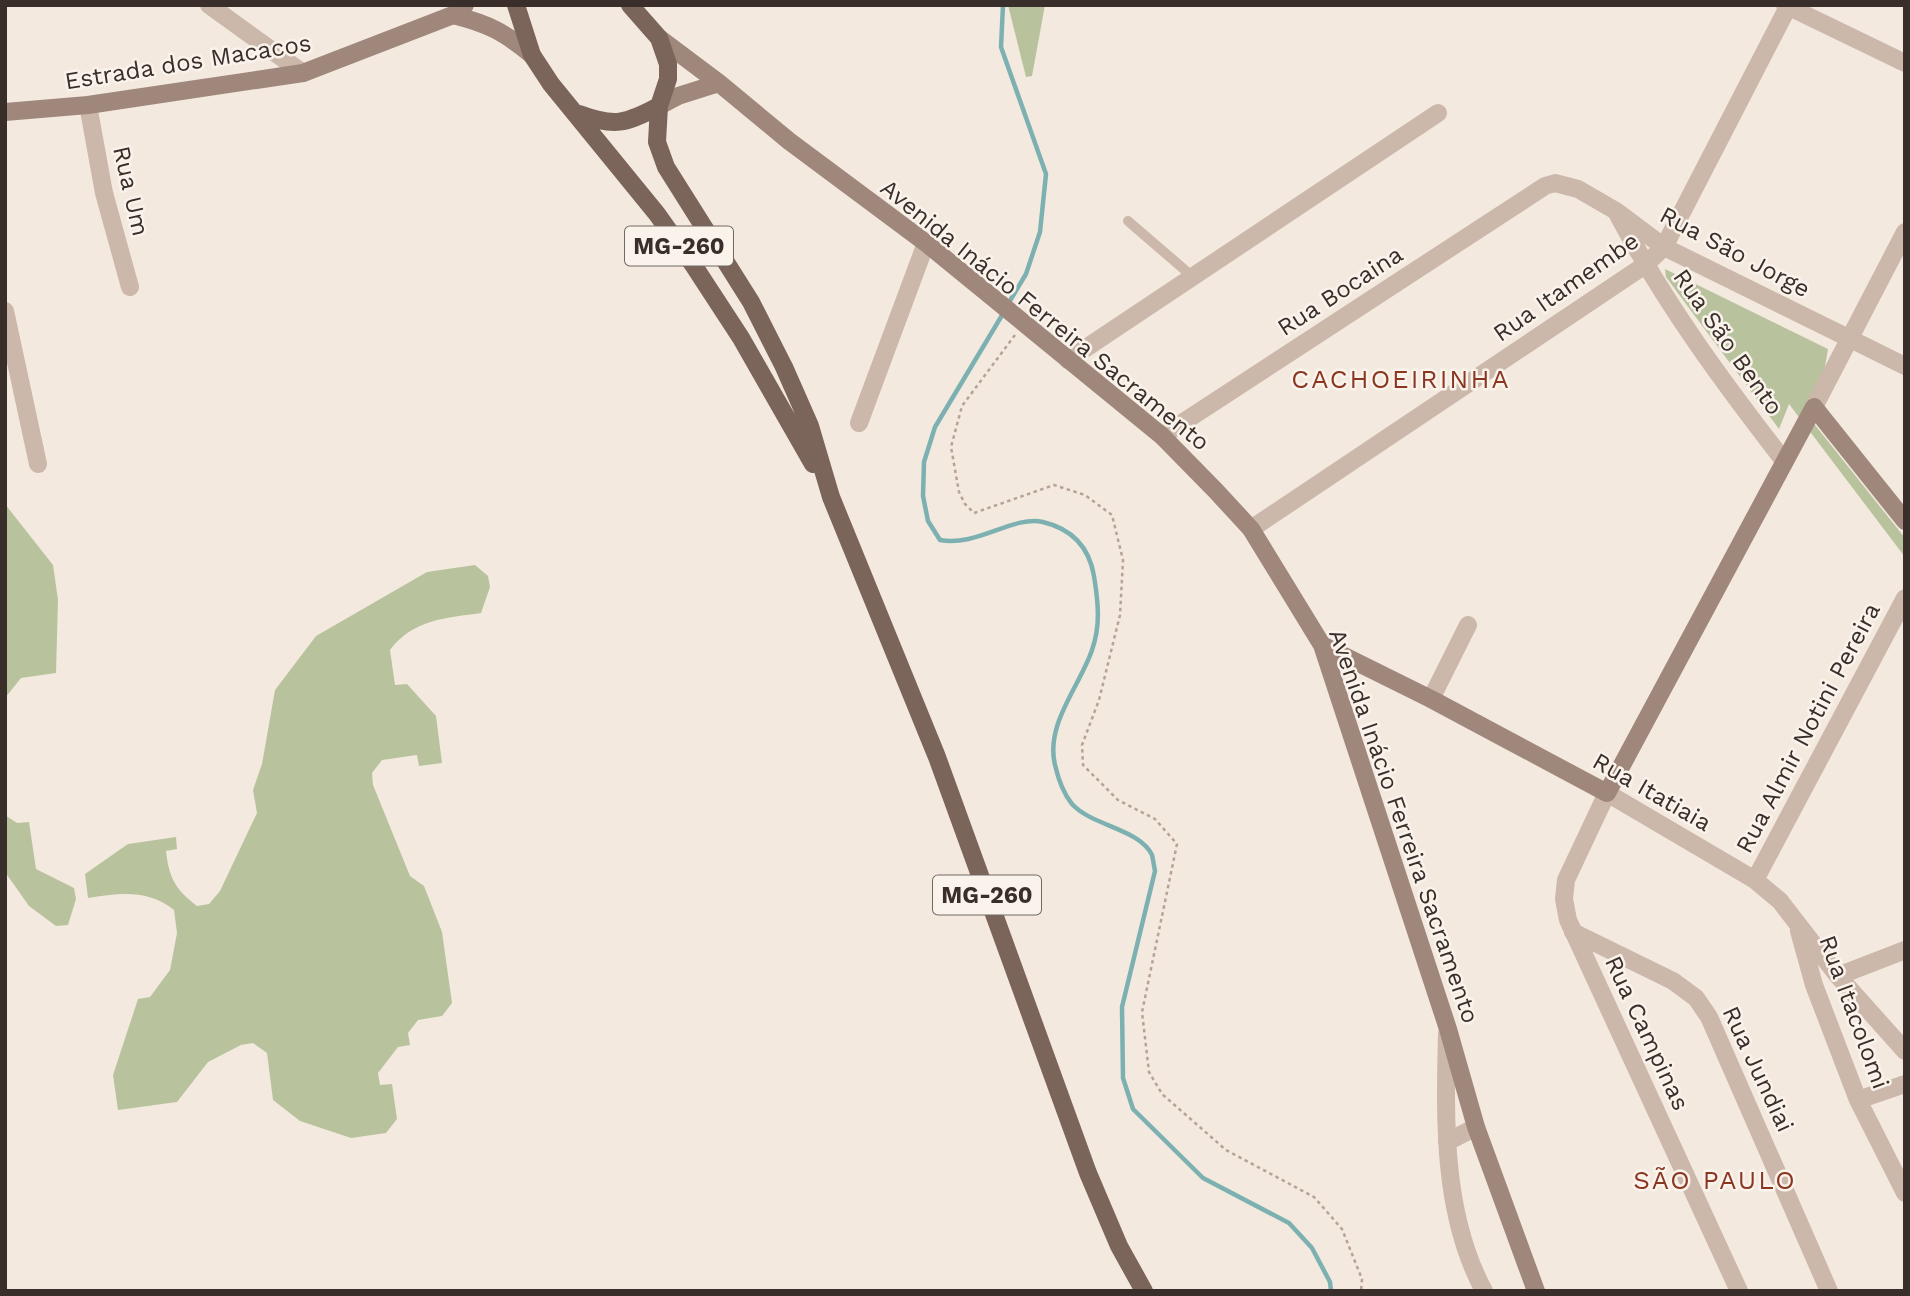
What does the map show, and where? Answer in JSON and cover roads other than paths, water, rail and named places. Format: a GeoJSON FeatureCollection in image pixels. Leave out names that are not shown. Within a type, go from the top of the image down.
{"type":"FeatureCollection","features":[{"type":"Feature","properties":{"kind":"main road","name":"MG-260"},"geometry":{"type":"LineString","coordinates":[[516,5],[532,55],[551,84],[657,214],[694,266],[747,349],[831,497]]}},
{"type":"Feature","properties":{"kind":"main road","name":"MG-260"},"geometry":{"type":"LineString","coordinates":[[629,5],[659,38],[668,64],[668,79],[659,106],[657,142],[666,167],[751,302],[810,426],[831,497],[937,757],[1088,1173],[1119,1246],[1144,1291]]}},
{"type":"Feature","properties":{"kind":"main road","name":"Estrada dos Macacos"},"geometry":{"type":"LineString","coordinates":[[5,112],[88,105],[303,73],[459,10],[505,33],[532,55]]}},
{"type":"Feature","properties":{"kind":"main road","name":"Avenida Inácio Ferreira Sacramento"},"geometry":{"type":"LineString","coordinates":[[659,38],[789,141],[926,243],[1162,436],[1251,529],[1322,645],[1448,1030],[1476,1127],[1536,1291]]}},
{"type":"Feature","properties":{"kind":"main road"},"geometry":{"type":"LineString","coordinates":[[575,112],[600,122],[616,123],[635,119],[678,96],[719,83]]}},
{"type":"Feature","properties":{"kind":"main road"},"geometry":{"type":"LineString","coordinates":[[1607,793],[1814,407],[1905,521]]}},
{"type":"Feature","properties":{"kind":"main road","name":"Rua Itatiaia"},"geometry":{"type":"LineString","coordinates":[[1322,645],[1431,699],[1607,793]]}},
{"type":"Feature","properties":{"kind":"street"},"geometry":{"type":"LineString","coordinates":[[209,5],[303,73]]}},
{"type":"Feature","properties":{"kind":"street"},"geometry":{"type":"LineString","coordinates":[[1787,6],[1905,63]]}},
{"type":"Feature","properties":{"kind":"street","name":"Rua Itamembe"},"geometry":{"type":"LineString","coordinates":[[1251,529],[1645,265],[1664,247],[1787,6]]}},
{"type":"Feature","properties":{"kind":"street","name":"Rua Um"},"geometry":{"type":"LineString","coordinates":[[88,105],[104,193],[130,287]]}},
{"type":"Feature","properties":{"kind":"street"},"geometry":{"type":"LineString","coordinates":[[1068,360],[1438,113]]}},
{"type":"Feature","properties":{"kind":"street","name":"Rua São Jorge"},"geometry":{"type":"LineString","coordinates":[[1545,187],[1555,183],[1565,184],[1616,211],[1664,247],[1905,366]]}},
{"type":"Feature","properties":{"kind":"street","name":"Rua Bocaina"},"geometry":{"type":"LineString","coordinates":[[1162,436],[1545,187]]}},
{"type":"Feature","properties":{"kind":"street","name":"Rua São Bento"},"geometry":{"type":"LineString","coordinates":[[1616,211],[1645,265],[1710,365],[1784,461]]}},
{"type":"Feature","properties":{"kind":"street"},"geometry":{"type":"LineString","coordinates":[[1814,407],[1905,232]]}},
{"type":"Feature","properties":{"kind":"street"},"geometry":{"type":"LineString","coordinates":[[859,423],[926,243]]}},
{"type":"Feature","properties":{"kind":"street"},"geometry":{"type":"LineString","coordinates":[[5,311],[38,464]]}},
{"type":"Feature","properties":{"kind":"street","name":"Rua Almir Notini Pereira"},"geometry":{"type":"LineString","coordinates":[[1755,880],[1905,598]]}},
{"type":"Feature","properties":{"kind":"street"},"geometry":{"type":"LineString","coordinates":[[1431,699],[1468,625]]}},
{"type":"Feature","properties":{"kind":"street","name":"Rua Itatiaia"},"geometry":{"type":"LineString","coordinates":[[1607,793],[1755,880],[1780,901],[1838,976],[1905,1051]]}},
{"type":"Feature","properties":{"kind":"street","name":"Rua Campinas"},"geometry":{"type":"LineString","coordinates":[[1607,793],[1566,880],[1564,900],[1573,932],[1739,1291]]}},
{"type":"Feature","properties":{"kind":"street","name":"Rua Itacolomi"},"geometry":{"type":"LineString","coordinates":[[1797,921],[1814,985],[1858,1100],[1905,1193]]}},
{"type":"Feature","properties":{"kind":"street","name":"Rua Jundiai"},"geometry":{"type":"LineString","coordinates":[[1573,932],[1673,981],[1696,998],[1709,1017],[1829,1291]]}},
{"type":"Feature","properties":{"kind":"street"},"geometry":{"type":"LineString","coordinates":[[1838,976],[1905,950]]}},
{"type":"Feature","properties":{"kind":"street"},"geometry":{"type":"LineString","coordinates":[[1448,1030],[1445,1104],[1451,1182],[1461,1230],[1484,1291]]}},
{"type":"Feature","properties":{"kind":"street"},"geometry":{"type":"LineString","coordinates":[[1858,1100],[1905,1084]]}},
{"type":"Feature","properties":{"kind":"street"},"geometry":{"type":"LineString","coordinates":[[1447,1142],[1476,1127]]}},
{"type":"Feature","properties":{"kind":"lane"},"geometry":{"type":"LineString","coordinates":[[1128,221],[1193,277]]}},
{"type":"Feature","properties":{"kind":"waterway"},"geometry":{"type":"LineString","coordinates":[[1003,5],[1001,47],[1046,174],[1040,232],[1026,274],[1008,304]]}},
{"type":"Feature","properties":{"kind":"waterway"},"geometry":{"type":"LineString","coordinates":[[1004,312],[935,427],[924,462],[923,496],[928,521],[940,540],[954,541],[981,536],[1019,523],[1043,522],[1071,534],[1088,556],[1097,595],[1097,631],[1087,664],[1059,720],[1053,750],[1059,780],[1072,804],[1091,818],[1137,839],[1152,855],[1155,871],[1122,1007],[1123,1078],[1133,1109],[1203,1178],[1289,1223],[1312,1248],[1330,1282],[1331,1291]]}},
{"type":"Feature","properties":{"kind":"district","name":"CACHOEIRINHA"},"geometry":{"type":"Point","coordinates":[1401,379]}},
{"type":"Feature","properties":{"kind":"district","name":"SÃO PAULO"},"geometry":{"type":"Point","coordinates":[1715,1180]}}]}
